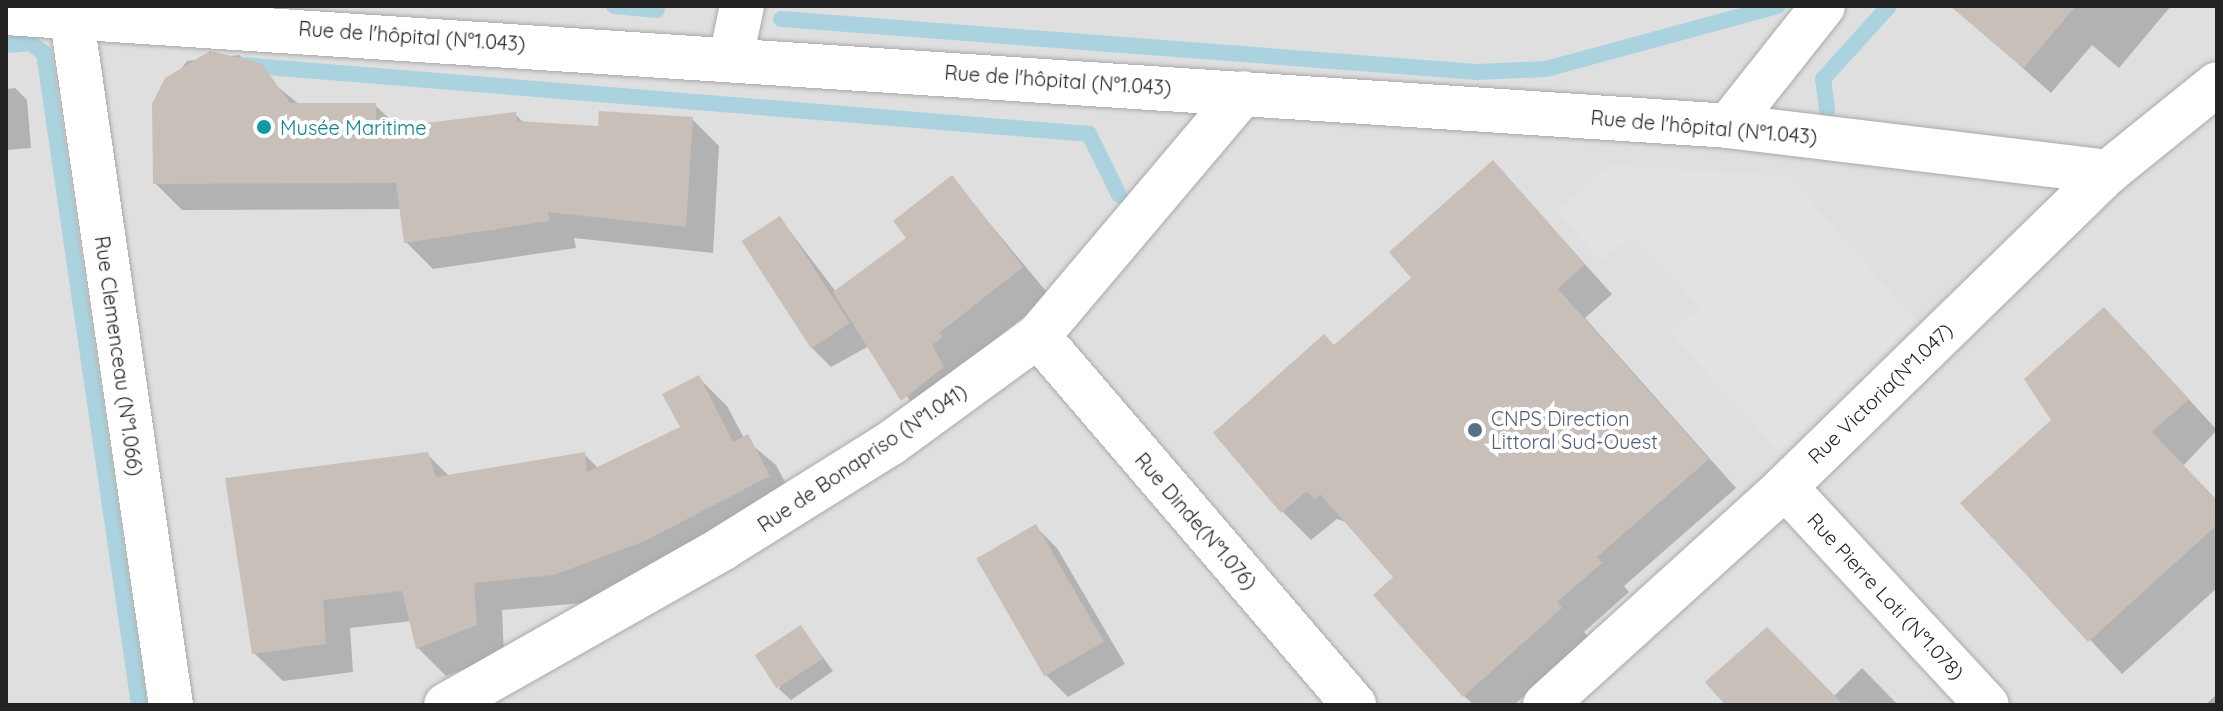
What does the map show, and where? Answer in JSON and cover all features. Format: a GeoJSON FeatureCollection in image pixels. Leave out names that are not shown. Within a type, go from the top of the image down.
{"type":"FeatureCollection","features":[{"type":"Feature","properties":{"kind":"street"},"geometry":{"type":"LineString","coordinates":[[731,58],[742,6]]}},
{"type":"Feature","properties":{"kind":"street"},"geometry":{"type":"LineString","coordinates":[[1728,126],[1823,6]]}},
{"type":"Feature","properties":{"kind":"street","name":"Rue de l'hôpital (N°1.043)"},"geometry":{"type":"LineString","coordinates":[[6,13],[71,9],[1728,126],[2108,172]]}},
{"type":"Feature","properties":{"kind":"street","name":"Rue Clemenceau (N°1.066)"},"geometry":{"type":"LineString","coordinates":[[71,9],[171,705]]}},
{"type":"Feature","properties":{"kind":"street","name":"Rue Victoria(N°1.047)"},"geometry":{"type":"LineString","coordinates":[[1545,705],[1785,487],[2108,172],[2217,84]]}},
{"type":"Feature","properties":{"kind":"street","name":"Rue de Bonapriso (N°1.041)"},"geometry":{"type":"LineString","coordinates":[[446,705],[723,548],[891,443],[1038,336],[1243,93]]}},
{"type":"Feature","properties":{"kind":"street","name":"Rue Dinde(N°1.076)"},"geometry":{"type":"LineString","coordinates":[[1038,336],[1354,705]]}},
{"type":"Feature","properties":{"kind":"street","name":"Rue Pierre Loti (N°1.078)"},"geometry":{"type":"LineString","coordinates":[[1785,487],[1987,705]]}},
{"type":"Feature","properties":{"kind":"shaded area"},"geometry":{"type":"Polygon","coordinates":[[[6,6],[2217,6],[2217,705],[6,705],[6,6]]]}},
{"type":"Feature","properties":{"kind":"shaded area"},"geometry":{"type":"Polygon","coordinates":[[[1610,165],[1789,176],[1916,322],[1778,451],[1671,333],[1700,307],[1632,235],[1601,261],[1557,211],[1610,165]]]}},
{"type":"Feature","properties":{"kind":"building"},"geometry":{"type":"Polygon","coordinates":[[[1950,6],[2076,6],[2023,68],[1950,6]]]}},
{"type":"Feature","properties":{"kind":"building"},"geometry":{"type":"Polygon","coordinates":[[[210,51],[261,63],[290,103],[376,103],[376,129],[516,112],[517,121],[598,126],[599,111],[693,117],[686,227],[548,212],[550,221],[404,243],[396,183],[153,184],[152,104],[165,78],[210,51]]]}},
{"type":"Feature","properties":{"kind":"building"},"geometry":{"type":"Polygon","coordinates":[[[1493,160],[1585,264],[1558,289],[1709,459],[1597,557],[1602,563],[1557,602],[1562,608],[1463,697],[1373,595],[1393,577],[1320,494],[1315,500],[1307,491],[1281,513],[1213,433],[1324,334],[1334,345],[1411,278],[1389,252],[1493,160]]]}},
{"type":"Feature","properties":{"kind":"building"},"geometry":{"type":"Polygon","coordinates":[[[952,175],[1023,267],[939,333],[943,337],[932,345],[944,367],[901,401],[833,292],[906,238],[893,221],[952,175]]]}},
{"type":"Feature","properties":{"kind":"building"},"geometry":{"type":"Polygon","coordinates":[[[780,216],[850,323],[811,348],[741,241],[780,216]]]}},
{"type":"Feature","properties":{"kind":"building"},"geometry":{"type":"Polygon","coordinates":[[[2104,307],[2189,399],[2152,432],[2217,500],[2217,525],[2088,642],[1960,503],[2051,420],[2024,379],[2104,307]]]}},
{"type":"Feature","properties":{"kind":"building"},"geometry":{"type":"Polygon","coordinates":[[[699,375],[733,442],[748,434],[770,476],[645,541],[554,575],[474,583],[477,625],[416,649],[402,591],[323,600],[326,644],[252,654],[225,478],[428,452],[436,477],[585,452],[587,472],[680,427],[662,394],[699,375]]]}},
{"type":"Feature","properties":{"kind":"building"},"geometry":{"type":"Polygon","coordinates":[[[1036,524],[1104,642],[1044,676],[976,558],[1036,524]]]}},
{"type":"Feature","properties":{"kind":"building"},"geometry":{"type":"Polygon","coordinates":[[[801,625],[823,659],[777,689],[755,655],[801,625]]]}},
{"type":"Feature","properties":{"kind":"building"},"geometry":{"type":"Polygon","coordinates":[[[1767,627],[1844,705],[1725,705],[1705,682],[1767,627]]]}},
{"type":"Feature","properties":{"kind":"waterway"},"geometry":{"type":"LineString","coordinates":[[614,6],[657,10]]}},
{"type":"Feature","properties":{"kind":"waterway"},"geometry":{"type":"LineString","coordinates":[[781,19],[1477,72],[1546,69],[1778,6]]}},
{"type":"Feature","properties":{"kind":"waterway"},"geometry":{"type":"LineString","coordinates":[[1827,110],[1823,79],[1889,6]]}},
{"type":"Feature","properties":{"kind":"waterway"},"geometry":{"type":"LineString","coordinates":[[6,45],[30,43],[44,53],[139,705]]}},
{"type":"Feature","properties":{"kind":"waterway"},"geometry":{"type":"LineString","coordinates":[[242,65],[1089,134],[1119,195]]}},
{"type":"Feature","properties":{"kind":"place","name":"Musée Maritime"},"geometry":{"type":"Point","coordinates":[264,127]}},
{"type":"Feature","properties":{"kind":"place","name":"CNPS Direction Littoral Sud-Ouest"},"geometry":{"type":"Point","coordinates":[1475,430]}}]}
